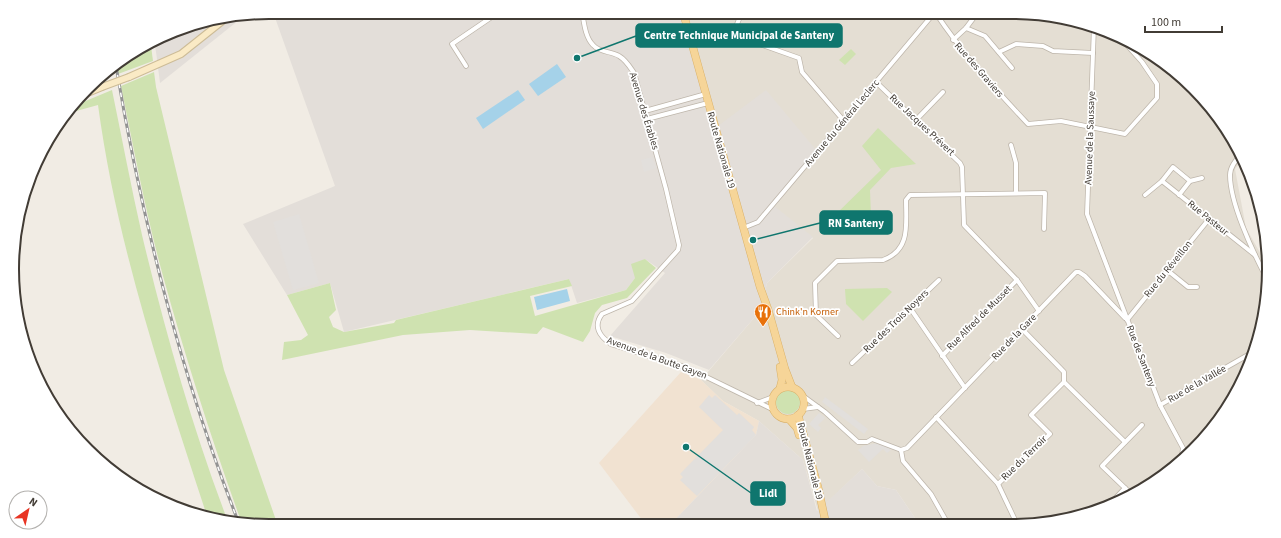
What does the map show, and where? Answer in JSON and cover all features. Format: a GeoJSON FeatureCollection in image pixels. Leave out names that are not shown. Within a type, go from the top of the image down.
{"type":"FeatureCollection","features":[{"type":"Feature","properties":{"kind":"main road","name":"Route Nationale 19"},"geometry":{"type":"LineString","coordinates":[[685,19],[760,287],[764,308],[781,370],[780,388]]}},
{"type":"Feature","properties":{"kind":"main road","name":"Route Nationale 19"},"geometry":{"type":"LineString","coordinates":[[760,287],[792,387]]}},
{"type":"Feature","properties":{"kind":"main road"},"geometry":{"type":"LineString","coordinates":[[792,387],[803,396],[804,404],[800,412],[789,419],[778,416],[774,410],[772,402],[773,397],[780,388],[792,387]]}},
{"type":"Feature","properties":{"kind":"main road","name":"Route Nationale 19"},"geometry":{"type":"LineString","coordinates":[[800,412],[818,487],[821,507]]}},
{"type":"Feature","properties":{"kind":"main road","name":"Route Nationale 19"},"geometry":{"type":"LineString","coordinates":[[789,419],[799,434],[811,480],[825,519]]}},
{"type":"Feature","properties":{"kind":"street"},"geometry":{"type":"LineString","coordinates":[[466,66],[452,44],[489,19]]}},
{"type":"Feature","properties":{"kind":"street","name":"Avenue des Érables"},"geometry":{"type":"LineString","coordinates":[[584,19],[587,35],[592,45],[599,50],[619,56],[628,63],[634,73],[676,232]]}},
{"type":"Feature","properties":{"kind":"street"},"geometry":{"type":"LineString","coordinates":[[739,19],[735,29],[737,36],[799,58],[802,72],[844,121]]}},
{"type":"Feature","properties":{"kind":"street","name":"Avenue du Général Leclerc"},"geometry":{"type":"LineString","coordinates":[[744,228],[758,222],[929,19]]}},
{"type":"Feature","properties":{"kind":"street","name":"Rue des Graviers"},"geometry":{"type":"LineString","coordinates":[[940,19],[954,40],[984,77],[1028,124],[1061,121],[1090,127]]}},
{"type":"Feature","properties":{"kind":"street"},"geometry":{"type":"LineString","coordinates":[[954,40],[973,19]]}},
{"type":"Feature","properties":{"kind":"street"},"geometry":{"type":"LineString","coordinates":[[94,90],[129,77],[181,54],[219,24]]}},
{"type":"Feature","properties":{"kind":"street"},"geometry":{"type":"LineString","coordinates":[[966,28],[985,36],[1012,68]]}},
{"type":"Feature","properties":{"kind":"street","name":"Avenue de la Saussaye"},"geometry":{"type":"LineString","coordinates":[[1094,33],[1087,214],[1100,249]]}},
{"type":"Feature","properties":{"kind":"street"},"geometry":{"type":"LineString","coordinates":[[1000,52],[1016,44],[1043,46],[1053,50],[1093,53]]}},
{"type":"Feature","properties":{"kind":"street"},"geometry":{"type":"LineString","coordinates":[[1090,127],[1125,134],[1157,98],[1157,84],[1142,62],[1130,48]]}},
{"type":"Feature","properties":{"kind":"street","name":"Rue Jacques Prévert"},"geometry":{"type":"LineString","coordinates":[[876,82],[960,162],[962,167],[964,225],[1017,280],[1039,311]]}},
{"type":"Feature","properties":{"kind":"street"},"geometry":{"type":"LineString","coordinates":[[916,120],[943,92]]}},
{"type":"Feature","properties":{"kind":"street"},"geometry":{"type":"LineString","coordinates":[[645,111],[706,94]]}},
{"type":"Feature","properties":{"kind":"street"},"geometry":{"type":"LineString","coordinates":[[647,119],[708,103]]}},
{"type":"Feature","properties":{"kind":"street"},"geometry":{"type":"LineString","coordinates":[[1011,145],[1016,162],[1016,193]]}},
{"type":"Feature","properties":{"kind":"street"},"geometry":{"type":"LineString","coordinates":[[1237,160],[1231,168],[1230,175],[1242,224],[1262,268]]}},
{"type":"Feature","properties":{"kind":"street"},"geometry":{"type":"LineString","coordinates":[[1145,194],[1162,180],[1173,167],[1190,181]]}},
{"type":"Feature","properties":{"kind":"street"},"geometry":{"type":"LineString","coordinates":[[1179,195],[1190,181],[1202,178]]}},
{"type":"Feature","properties":{"kind":"street","name":"Rue Pasteur"},"geometry":{"type":"LineString","coordinates":[[1162,180],[1255,255]]}},
{"type":"Feature","properties":{"kind":"street"},"geometry":{"type":"LineString","coordinates":[[838,336],[816,315],[816,283],[837,261],[883,260],[890,258],[905,239],[906,200],[910,195],[1016,193],[1045,194],[1044,229]]}},
{"type":"Feature","properties":{"kind":"street","name":"Rue du Réveillon"},"geometry":{"type":"LineString","coordinates":[[1127,320],[1209,219]]}},
{"type":"Feature","properties":{"kind":"street","name":"Avenue de la Butte Gayen"},"geometry":{"type":"LineString","coordinates":[[676,232],[679,245],[678,250],[632,301],[602,314],[597,324],[602,338],[611,344],[688,368],[774,410]]}},
{"type":"Feature","properties":{"kind":"street","name":"Rue de Santeny"},"geometry":{"type":"LineString","coordinates":[[1100,249],[1160,405],[1183,448],[1182,452]]}},
{"type":"Feature","properties":{"kind":"street"},"geometry":{"type":"LineString","coordinates":[[1167,270],[1188,287],[1197,287]]}},
{"type":"Feature","properties":{"kind":"street","name":"Rue de la Gare"},"geometry":{"type":"LineString","coordinates":[[901,450],[906,448],[965,388],[1076,272],[1080,272],[1127,320]]}},
{"type":"Feature","properties":{"kind":"street","name":"Rue des Trois Noyers"},"geometry":{"type":"LineString","coordinates":[[852,363],[939,280]]}},
{"type":"Feature","properties":{"kind":"street","name":"Rue Alfred de Musset"},"geometry":{"type":"LineString","coordinates":[[942,356],[1017,280]]}},
{"type":"Feature","properties":{"kind":"street"},"geometry":{"type":"LineString","coordinates":[[910,308],[965,388]]}},
{"type":"Feature","properties":{"kind":"street"},"geometry":{"type":"LineString","coordinates":[[1022,330],[1064,372],[1064,382],[1125,442]]}},
{"type":"Feature","properties":{"kind":"street","name":"Rue de la Vallée"},"geometry":{"type":"LineString","coordinates":[[1160,405],[1246,356]]}},
{"type":"Feature","properties":{"kind":"street","name":"Rue du Terroir"},"geometry":{"type":"LineString","coordinates":[[998,484],[1050,434],[1031,415],[1064,382]]}},
{"type":"Feature","properties":{"kind":"street"},"geometry":{"type":"LineString","coordinates":[[803,396],[858,442],[867,442],[872,439],[901,450],[903,461],[931,494],[945,519]]}},
{"type":"Feature","properties":{"kind":"street"},"geometry":{"type":"LineString","coordinates":[[757,403],[773,397]]}},
{"type":"Feature","properties":{"kind":"street"},"geometry":{"type":"LineString","coordinates":[[800,412],[818,407]]}},
{"type":"Feature","properties":{"kind":"street"},"geometry":{"type":"LineString","coordinates":[[936,417],[998,484],[1015,519]]}},
{"type":"Feature","properties":{"kind":"street"},"geometry":{"type":"LineString","coordinates":[[1127,491],[1102,466],[1142,425]]}},
{"type":"Feature","properties":{"kind":"street"},"geometry":{"type":"LineString","coordinates":[[1117,496],[1124,488]]}},
{"type":"Feature","properties":{"kind":"shaded area"},"geometry":{"type":"Polygon","coordinates":[[[275,19],[680,19],[714,129],[766,90],[817,151],[773,205],[813,237],[767,283],[760,311],[709,370],[666,353],[610,336],[665,273],[645,259],[635,278],[626,290],[577,303],[569,279],[344,332],[330,283],[287,295],[243,224],[335,186],[275,19]]]}},
{"type":"Feature","properties":{"kind":"shaded area"},"geometry":{"type":"Polygon","coordinates":[[[680,19],[1012,19],[1045,21],[1061,24],[1108,38],[1137,52],[1151,61],[1189,92],[1220,130],[1239,164],[1235,169],[1246,228],[1261,255],[1262,269],[1260,302],[1257,318],[1243,365],[1229,394],[1220,408],[1189,446],[1151,477],[1137,486],[1092,506],[1045,517],[1012,519],[916,519],[896,490],[877,486],[862,469],[818,511],[803,460],[759,421],[723,401],[701,380],[760,311],[767,283],[813,238],[773,206],[714,129],[680,19]]]}},
{"type":"Feature","properties":{"kind":"shaded area"},"geometry":{"type":"Polygon","coordinates":[[[238,21],[160,83],[155,46],[189,32],[238,21]]]}},
{"type":"Feature","properties":{"kind":"shaded area"},"geometry":{"type":"Polygon","coordinates":[[[652,157],[656,168],[644,172],[641,160],[652,157]]]}},
{"type":"Feature","properties":{"kind":"shaded area"},"geometry":{"type":"Polygon","coordinates":[[[299,214],[319,283],[293,290],[273,222],[299,214]]]}},
{"type":"Feature","properties":{"kind":"shaded area"},"geometry":{"type":"Polygon","coordinates":[[[681,372],[701,380],[723,401],[759,421],[756,435],[676,519],[641,519],[599,463],[681,372]]]}},
{"type":"Feature","properties":{"kind":"shaded area"},"geometry":{"type":"Polygon","coordinates":[[[709,395],[712,398],[715,395],[737,415],[739,413],[754,427],[752,430],[756,435],[697,496],[680,480],[683,477],[680,474],[723,430],[699,407],[709,395]]]}},
{"type":"Feature","properties":{"kind":"shaded area"},"geometry":{"type":"Polygon","coordinates":[[[825,397],[868,429],[864,434],[822,402],[825,397]]]}},
{"type":"Feature","properties":{"kind":"shaded area"},"geometry":{"type":"Polygon","coordinates":[[[819,413],[825,418],[818,425],[821,428],[818,432],[809,424],[819,413]]]}},
{"type":"Feature","properties":{"kind":"shaded area"},"geometry":{"type":"Polygon","coordinates":[[[759,421],[803,460],[817,511],[862,469],[877,486],[896,490],[916,519],[676,519],[756,435],[759,421]]]}},
{"type":"Feature","properties":{"kind":"shaded area"},"geometry":{"type":"Polygon","coordinates":[[[878,443],[891,450],[887,453],[883,449],[869,462],[858,450],[863,446],[878,443]]]}},
{"type":"Feature","properties":{"kind":"green space"},"geometry":{"type":"Polygon","coordinates":[[[151,48],[153,61],[118,74],[118,71],[151,48]]]}},
{"type":"Feature","properties":{"kind":"green space"},"geometry":{"type":"Polygon","coordinates":[[[851,49],[856,54],[845,65],[839,60],[851,49]]]}},
{"type":"Feature","properties":{"kind":"green space"},"geometry":{"type":"Polygon","coordinates":[[[154,72],[156,87],[224,370],[276,519],[240,517],[200,400],[163,276],[146,206],[121,86],[154,72]]]}},
{"type":"Feature","properties":{"kind":"green space"},"geometry":{"type":"Polygon","coordinates":[[[112,90],[138,217],[160,307],[202,449],[226,515],[205,510],[158,364],[129,261],[106,158],[98,105],[75,111],[83,102],[112,90]]]}},
{"type":"Feature","properties":{"kind":"green space"},"geometry":{"type":"Polygon","coordinates":[[[878,128],[916,164],[891,168],[870,190],[871,216],[876,217],[877,227],[840,226],[832,218],[881,170],[862,146],[878,128]]]}},
{"type":"Feature","properties":{"kind":"green space"},"geometry":{"type":"Polygon","coordinates":[[[645,259],[656,268],[627,298],[602,305],[595,313],[590,331],[583,342],[543,327],[537,334],[470,330],[403,335],[282,360],[284,342],[301,340],[308,335],[287,295],[330,283],[336,310],[329,317],[333,327],[344,332],[394,323],[396,320],[569,279],[572,286],[530,296],[535,316],[626,290],[635,278],[631,264],[645,259]]]}},
{"type":"Feature","properties":{"kind":"green space"},"geometry":{"type":"Polygon","coordinates":[[[887,288],[892,292],[863,321],[846,304],[845,289],[887,288]]]}},
{"type":"Feature","properties":{"kind":"green space"},"geometry":{"type":"Polygon","coordinates":[[[788,390],[796,394],[800,402],[796,410],[788,414],[780,410],[776,402],[780,394],[788,390]]]}},
{"type":"Feature","properties":{"kind":"water"},"geometry":{"type":"Polygon","coordinates":[[[557,64],[566,77],[538,96],[529,84],[557,64]]]}},
{"type":"Feature","properties":{"kind":"water"},"geometry":{"type":"Polygon","coordinates":[[[518,90],[525,100],[483,129],[476,118],[518,90]]]}},
{"type":"Feature","properties":{"kind":"water"},"geometry":{"type":"Polygon","coordinates":[[[567,289],[570,301],[537,310],[534,297],[567,289]]]}},
{"type":"Feature","properties":{"kind":"railway"},"geometry":{"type":"LineString","coordinates":[[117,71],[138,182],[165,297],[181,354],[217,466],[236,517]]}},
{"type":"Feature","properties":{"kind":"place","name":"Centre Technique Municipal de Santeny"},"geometry":{"type":"Point","coordinates":[577,58]}},
{"type":"Feature","properties":{"kind":"place","name":"RN Santeny"},"geometry":{"type":"Point","coordinates":[753,240]}},
{"type":"Feature","properties":{"kind":"place","name":"Chink'n Korner"},"geometry":{"type":"Point","coordinates":[763,327]}},
{"type":"Feature","properties":{"kind":"place","name":"Lidl"},"geometry":{"type":"Point","coordinates":[686,447]}}]}
